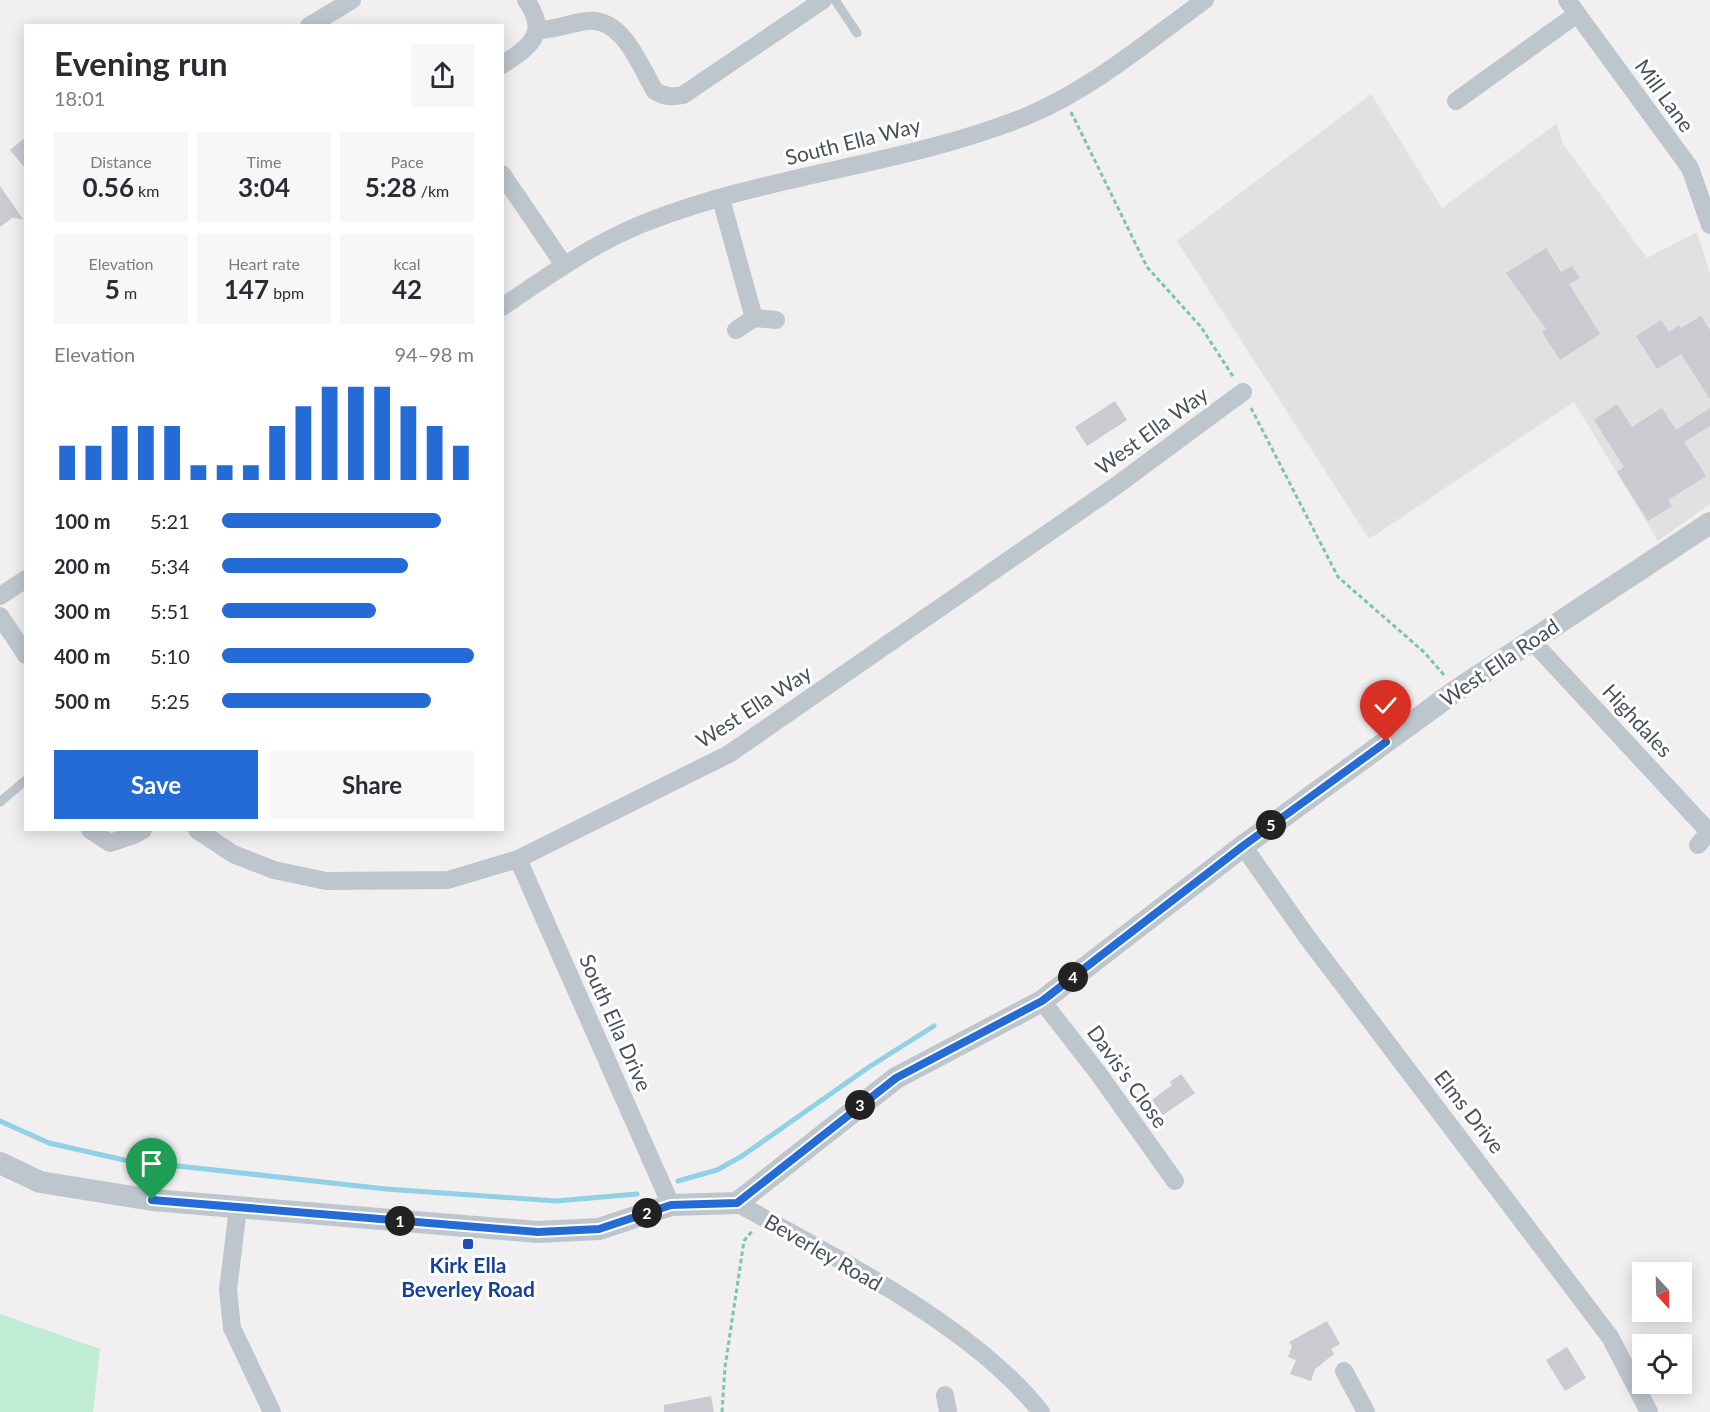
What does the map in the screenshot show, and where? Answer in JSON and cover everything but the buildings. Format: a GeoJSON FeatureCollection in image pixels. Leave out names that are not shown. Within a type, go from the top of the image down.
{"type":"FeatureCollection","features":[{"type":"Feature","properties":{"kind":"street"},"geometry":{"type":"LineString","coordinates":[[312,24],[352,0]]}},
{"type":"Feature","properties":{"kind":"street"},"geometry":{"type":"LineString","coordinates":[[504,64],[527,48],[537,30],[534,13],[526,0]]}},
{"type":"Feature","properties":{"kind":"street"},"geometry":{"type":"LineString","coordinates":[[537,30],[559,29],[585,21],[609,25],[619,31],[655,91],[665,96],[677,96],[823,0]]}},
{"type":"Feature","properties":{"kind":"street","name":"South Ella Way"},"geometry":{"type":"LineString","coordinates":[[504,306],[564,265],[613,237],[643,224],[721,199],[942,143],[1026,116],[1079,90],[1205,0]]}},
{"type":"Feature","properties":{"kind":"street"},"geometry":{"type":"LineString","coordinates":[[1456,101],[1572,5]]}},
{"type":"Feature","properties":{"kind":"street","name":"Mill Lane"},"geometry":{"type":"LineString","coordinates":[[1572,5],[1690,168],[1710,225]]}},
{"type":"Feature","properties":{"kind":"street"},"geometry":{"type":"LineString","coordinates":[[504,177],[564,265]]}},
{"type":"Feature","properties":{"kind":"street"},"geometry":{"type":"LineString","coordinates":[[721,199],[754,318]]}},
{"type":"Feature","properties":{"kind":"street"},"geometry":{"type":"LineString","coordinates":[[736,330],[754,318],[776,320]]}},
{"type":"Feature","properties":{"kind":"street","name":"West Ella Way"},"geometry":{"type":"LineString","coordinates":[[198,831],[233,854],[274,870],[326,881],[448,880],[518,859],[729,754],[1113,488],[1243,392]]}},
{"type":"Feature","properties":{"kind":"street","name":"West Ella Road"},"geometry":{"type":"LineString","coordinates":[[737,1203],[896,1078],[1042,1001],[1243,846],[1457,690],[1710,523]]}},
{"type":"Feature","properties":{"kind":"street"},"geometry":{"type":"LineString","coordinates":[[0,596],[24,580]]}},
{"type":"Feature","properties":{"kind":"street"},"geometry":{"type":"LineString","coordinates":[[0,616],[24,652]]}},
{"type":"Feature","properties":{"kind":"street","name":"Highdales"},"geometry":{"type":"LineString","coordinates":[[1532,641],[1706,836]]}},
{"type":"Feature","properties":{"kind":"street"},"geometry":{"type":"LineString","coordinates":[[92,831],[110,843],[141,831]]}},
{"type":"Feature","properties":{"kind":"street","name":"Elms Drive"},"geometry":{"type":"LineString","coordinates":[[1243,846],[1314,946],[1610,1337],[1649,1412]]}},
{"type":"Feature","properties":{"kind":"street","name":"South Ella Drive"},"geometry":{"type":"LineString","coordinates":[[518,859],[671,1205]]}},
{"type":"Feature","properties":{"kind":"street","name":"Davis's Close"},"geometry":{"type":"LineString","coordinates":[[1042,1001],[1098,1073],[1175,1181]]}},
{"type":"Feature","properties":{"kind":"street"},"geometry":{"type":"LineString","coordinates":[[0,1163],[40,1182],[152,1200],[538,1232],[599,1229],[671,1205],[737,1203]]}},
{"type":"Feature","properties":{"kind":"street","name":"Beverley Road"},"geometry":{"type":"LineString","coordinates":[[737,1203],[953,1329],[1029,1396],[1041,1412]]}},
{"type":"Feature","properties":{"kind":"street"},"geometry":{"type":"LineString","coordinates":[[238,1208],[228,1290],[232,1328],[272,1412]]}},
{"type":"Feature","properties":{"kind":"street"},"geometry":{"type":"LineString","coordinates":[[1344,1371],[1366,1412]]}},
{"type":"Feature","properties":{"kind":"lane"},"geometry":{"type":"LineString","coordinates":[[836,0],[857,33]]}},
{"type":"Feature","properties":{"kind":"lane"},"geometry":{"type":"LineString","coordinates":[[0,802],[24,782]]}},
{"type":"Feature","properties":{"kind":"path"},"geometry":{"type":"LineString","coordinates":[[722,1412],[725,1367],[744,1241],[763,1218]]}},
{"type":"Feature","properties":{"kind":"shaded area"},"geometry":{"type":"Polygon","coordinates":[[[1371,94],[1442,208],[1557,123],[1563,144],[1647,258],[1697,232],[1710,273],[1710,504],[1658,541],[1574,402],[1369,539],[1177,241],[1371,94]]]}},
{"type":"Feature","properties":{"kind":"green space"},"geometry":{"type":"Polygon","coordinates":[[[0,1314],[100,1349],[93,1412],[0,1412],[0,1314]]]}},
{"type":"Feature","properties":{"kind":"waterway"},"geometry":{"type":"LineString","coordinates":[[678,1181],[717,1170],[742,1156],[869,1067],[934,1026]]}},
{"type":"Feature","properties":{"kind":"waterway"},"geometry":{"type":"LineString","coordinates":[[0,1121],[49,1143],[124,1160],[386,1189],[556,1201],[637,1194]]}},
{"type":"Feature","properties":{"kind":"place","name":"Kirk Ella Beverley Road"},"geometry":{"type":"Point","coordinates":[468,1244]}},
{"type":"Feature","properties":{"kind":"route"},"geometry":{"type":"LineString","coordinates":[[152,1200],[538,1232],[599,1229],[671,1205],[737,1203],[842,1118],[896,1078],[1042,1001],[1243,846],[1386,742]]}}]}
